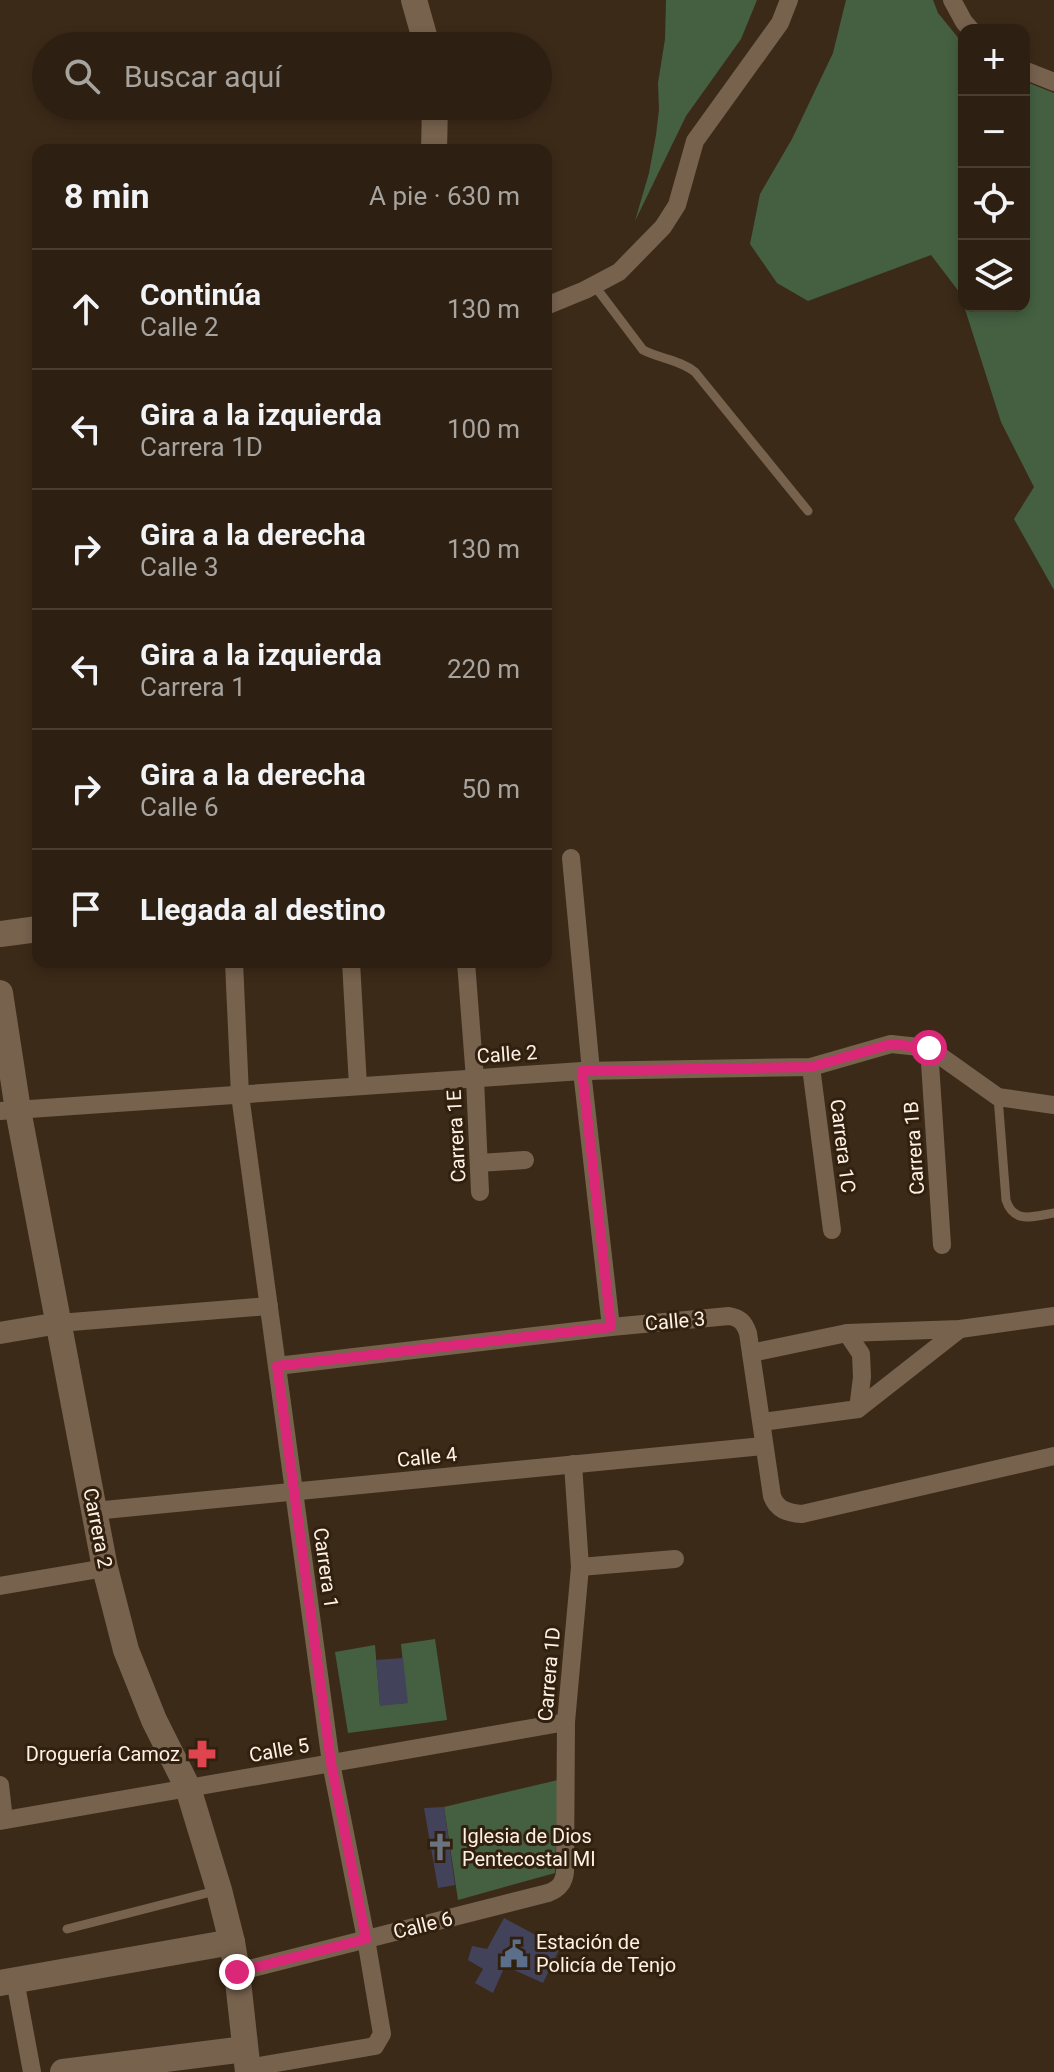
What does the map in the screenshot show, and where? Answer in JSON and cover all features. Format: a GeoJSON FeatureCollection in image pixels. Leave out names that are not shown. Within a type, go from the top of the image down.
{"type":"FeatureCollection","features":[{"type":"Feature","properties":{"kind":"main road"},"geometry":{"type":"LineString","coordinates":[[414,0],[423,32]]}},
{"type":"Feature","properties":{"kind":"main road"},"geometry":{"type":"LineString","coordinates":[[434,144],[435,120]]}},
{"type":"Feature","properties":{"kind":"main road"},"geometry":{"type":"LineString","coordinates":[[0,934],[32,930]]}},
{"type":"Feature","properties":{"kind":"main road","name":"Carrera 2"},"geometry":{"type":"LineString","coordinates":[[0,993],[9,1110],[59,1323],[105,1568],[126,1650],[154,1720],[188,1788],[219,1890],[237,1972],[247,2063]]}},
{"type":"Feature","properties":{"kind":"main road"},"geometry":{"type":"LineString","coordinates":[[8,1982],[232,1942]]}},
{"type":"Feature","properties":{"kind":"main road"},"geometry":{"type":"LineString","coordinates":[[63,2072],[247,2063]]}},
{"type":"Feature","properties":{"kind":"street"},"geometry":{"type":"LineString","coordinates":[[552,303],[619,272],[663,227],[677,205],[695,141],[780,23],[789,0]]}},
{"type":"Feature","properties":{"kind":"street"},"geometry":{"type":"LineString","coordinates":[[952,0],[966,24]]}},
{"type":"Feature","properties":{"kind":"street"},"geometry":{"type":"LineString","coordinates":[[1030,72],[1054,82]]}},
{"type":"Feature","properties":{"kind":"street"},"geometry":{"type":"LineString","coordinates":[[571,858],[611,1327]]}},
{"type":"Feature","properties":{"kind":"street","name":"Carrera 1"},"geometry":{"type":"LineString","coordinates":[[234,968],[240,1095],[331,1763],[382,2034],[375,2046],[247,2063]]}},
{"type":"Feature","properties":{"kind":"street"},"geometry":{"type":"LineString","coordinates":[[351,968],[358,1086]]}},
{"type":"Feature","properties":{"kind":"street","name":"Carrera 1E"},"geometry":{"type":"LineString","coordinates":[[466,968],[480,1192]]}},
{"type":"Feature","properties":{"kind":"street","name":"Calle 2"},"geometry":{"type":"LineString","coordinates":[[9,1110],[587,1071],[811,1067],[891,1044],[929,1048]]}},
{"type":"Feature","properties":{"kind":"street"},"geometry":{"type":"LineString","coordinates":[[929,1048],[998,1097],[1054,1105]]}},
{"type":"Feature","properties":{"kind":"street","name":"Carrera 1B"},"geometry":{"type":"LineString","coordinates":[[929,1048],[942,1245]]}},
{"type":"Feature","properties":{"kind":"street","name":"Carrera 1C"},"geometry":{"type":"LineString","coordinates":[[811,1067],[832,1230]]}},
{"type":"Feature","properties":{"kind":"street"},"geometry":{"type":"LineString","coordinates":[[479,1163],[525,1160]]}},
{"type":"Feature","properties":{"kind":"street"},"geometry":{"type":"LineString","coordinates":[[0,1333],[59,1323],[269,1306]]}},
{"type":"Feature","properties":{"kind":"street","name":"Calle 3"},"geometry":{"type":"LineString","coordinates":[[277,1366],[729,1316],[740,1319],[745,1325],[751,1353]]}},
{"type":"Feature","properties":{"kind":"street"},"geometry":{"type":"LineString","coordinates":[[1054,1316],[960,1329],[847,1333],[751,1353],[772,1496],[775,1505],[785,1511],[802,1514],[1054,1456]]}},
{"type":"Feature","properties":{"kind":"street"},"geometry":{"type":"LineString","coordinates":[[762,1422],[858,1409],[960,1329]]}},
{"type":"Feature","properties":{"kind":"street"},"geometry":{"type":"LineString","coordinates":[[847,1333],[861,1354],[858,1409]]}},
{"type":"Feature","properties":{"kind":"street","name":"Calle 4"},"geometry":{"type":"LineString","coordinates":[[94,1511],[763,1446]]}},
{"type":"Feature","properties":{"kind":"street","name":"Carrera 1D"},"geometry":{"type":"LineString","coordinates":[[560,1886],[565,1872],[566,1722],[580,1567],[573,1464]]}},
{"type":"Feature","properties":{"kind":"street"},"geometry":{"type":"LineString","coordinates":[[580,1567],[675,1559]]}},
{"type":"Feature","properties":{"kind":"street"},"geometry":{"type":"LineString","coordinates":[[0,1586],[105,1568]]}},
{"type":"Feature","properties":{"kind":"street","name":"Calle 5"},"geometry":{"type":"LineString","coordinates":[[2,1821],[566,1722]]}},
{"type":"Feature","properties":{"kind":"street"},"geometry":{"type":"LineString","coordinates":[[0,1785],[2,1821]]}},
{"type":"Feature","properties":{"kind":"street","name":"Calle 6"},"geometry":{"type":"LineString","coordinates":[[237,1972],[548,1893],[560,1886]]}},
{"type":"Feature","properties":{"kind":"street"},"geometry":{"type":"LineString","coordinates":[[8,1982],[32,2072]]}},
{"type":"Feature","properties":{"kind":"lane"},"geometry":{"type":"LineString","coordinates":[[594,285],[643,350],[686,364],[695,372],[808,511]]}},
{"type":"Feature","properties":{"kind":"lane"},"geometry":{"type":"LineString","coordinates":[[998,1097],[1006,1200],[1010,1210],[1015,1215],[1025,1217],[1054,1213]]}},
{"type":"Feature","properties":{"kind":"lane"},"geometry":{"type":"LineString","coordinates":[[67,1929],[219,1890]]}},
{"type":"Feature","properties":{"kind":"green space"},"geometry":{"type":"Polygon","coordinates":[[[666,0],[757,0],[741,39],[686,116],[635,221],[656,135],[666,0]]]}},
{"type":"Feature","properties":{"kind":"green space"},"geometry":{"type":"Polygon","coordinates":[[[846,0],[933,0],[938,13],[958,38],[958,290],[931,255],[808,301],[777,283],[750,244],[760,194],[792,139],[833,53],[846,0]]]}},
{"type":"Feature","properties":{"kind":"green space"},"geometry":{"type":"Polygon","coordinates":[[[1030,83],[1054,93],[1054,590],[1014,519],[1034,487],[1001,422],[966,312],[1030,312],[1030,83]]]}},
{"type":"Feature","properties":{"kind":"green space"},"geometry":{"type":"Polygon","coordinates":[[[435,1639],[447,1720],[348,1733],[335,1652],[375,1645],[380,1705],[407,1703],[401,1644],[435,1639]]]}},
{"type":"Feature","properties":{"kind":"green space"},"geometry":{"type":"Polygon","coordinates":[[[558,1780],[555,1873],[458,1900],[444,1807],[558,1780]]]}},
{"type":"Feature","properties":{"kind":"building"},"geometry":{"type":"Polygon","coordinates":[[[403,1658],[408,1703],[380,1706],[376,1660],[403,1658]]]}},
{"type":"Feature","properties":{"kind":"building","name":"Iglesia de Dios Pentecostal MI"},"geometry":{"type":"Polygon","coordinates":[[[444,1807],[455,1885],[438,1888],[424,1808],[444,1807]]]}},
{"type":"Feature","properties":{"kind":"building","name":"Estación de Policía de Tenjo"},"geometry":{"type":"Polygon","coordinates":[[[504,1918],[560,1948],[543,1983],[505,1966],[493,1993],[475,1983],[483,1969],[468,1960],[472,1946],[487,1949],[504,1918]]]}},
{"type":"Feature","properties":{"kind":"place","name":"Droguería Camoz"},"geometry":{"type":"Point","coordinates":[202,1754]}},
{"type":"Feature","properties":{"kind":"place","name":"Iglesia de Dios Pentecostal MI"},"geometry":{"type":"Point","coordinates":[440,1847]}},
{"type":"Feature","properties":{"kind":"place","name":"Estación de Policía de Tenjo"},"geometry":{"type":"Point","coordinates":[514,1954]}},
{"type":"Feature","properties":{"kind":"route"},"geometry":{"type":"LineString","coordinates":[[237,1972],[366,1939],[331,1763],[277,1366],[611,1327],[582,1071],[811,1067],[891,1044],[929,1048]]}}]}
